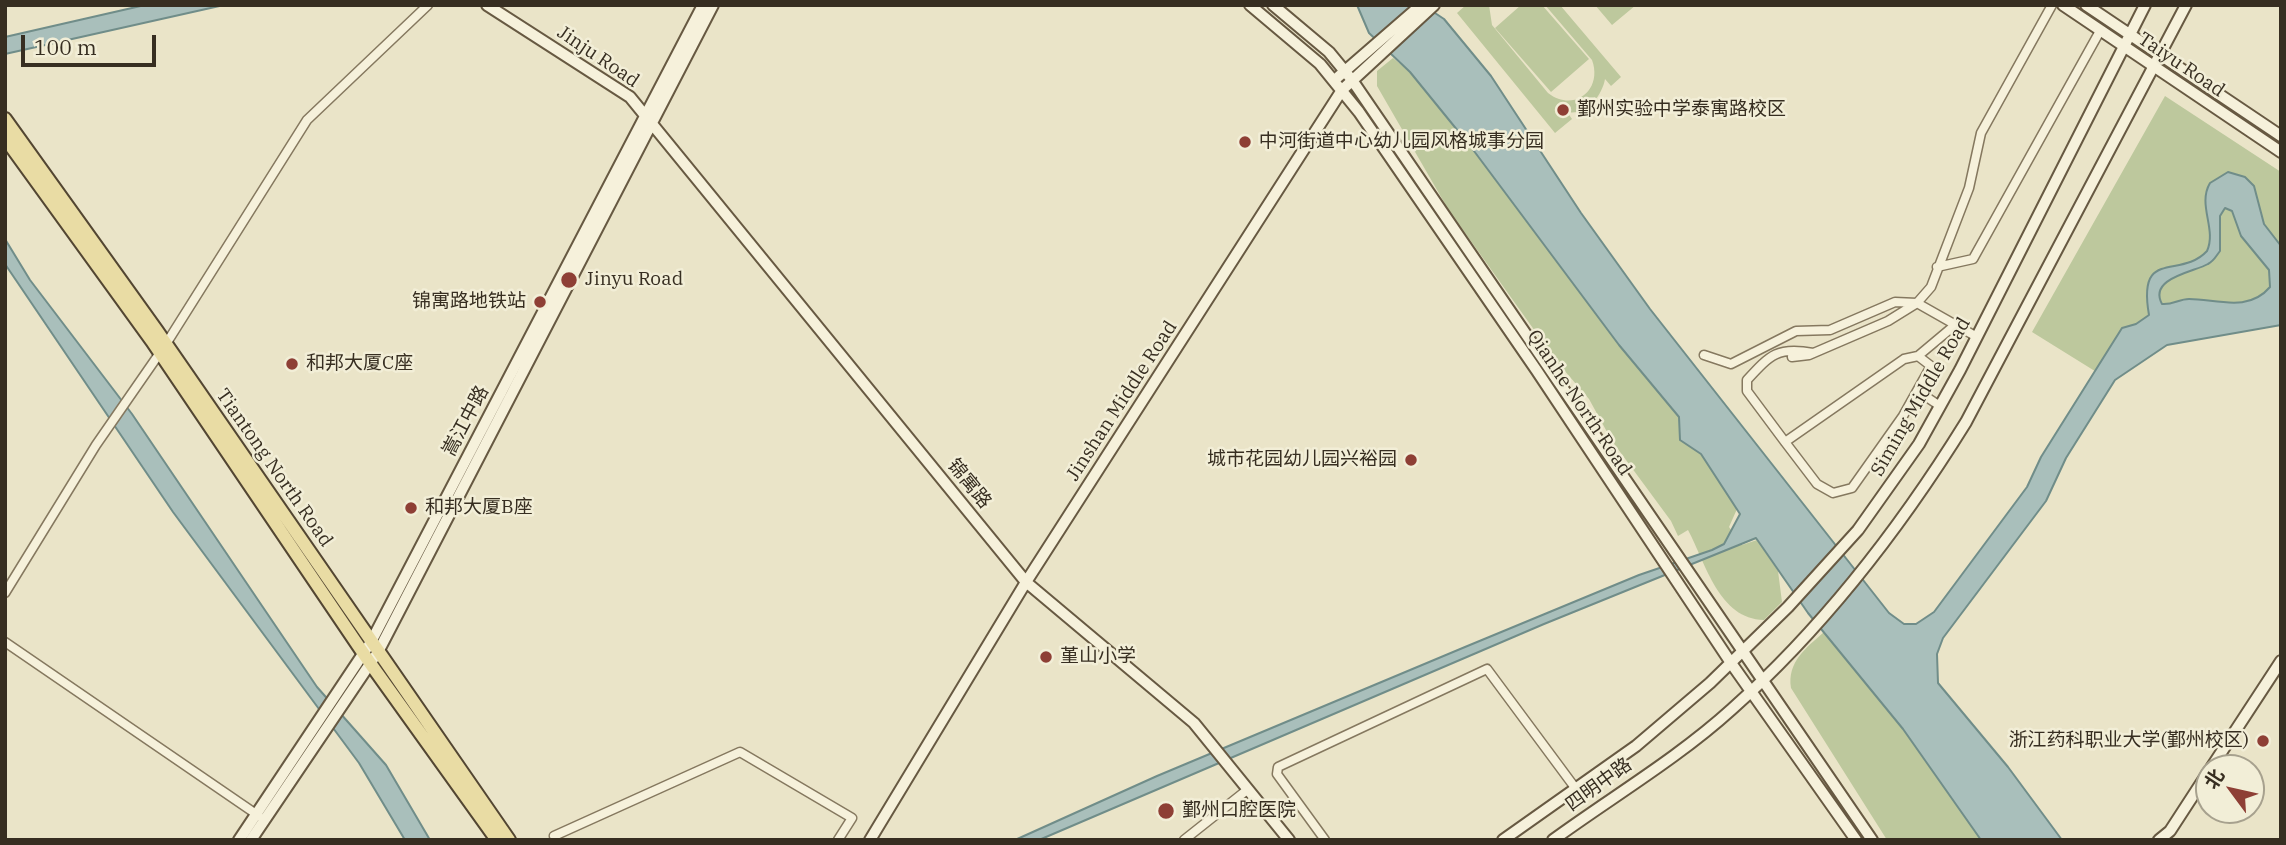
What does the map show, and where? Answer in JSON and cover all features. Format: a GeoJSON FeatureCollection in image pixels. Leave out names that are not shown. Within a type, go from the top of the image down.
{"type":"FeatureCollection","features":[{"type":"Feature","properties":{"kind":"main road","name":"Jinju Road"},"geometry":{"type":"LineString","coordinates":[[487,5],[630,97],[648,118]]}},
{"type":"Feature","properties":{"kind":"main road","name":"嵩江中路"},"geometry":{"type":"LineString","coordinates":[[239,840],[311,750],[347,698],[648,118],[703,5]]}},
{"type":"Feature","properties":{"kind":"main road"},"geometry":{"type":"LineString","coordinates":[[648,118],[713,5]]}},
{"type":"Feature","properties":{"kind":"main road","name":"Qianhe North Road"},"geometry":{"type":"LineString","coordinates":[[1250,5],[1320,64],[1342,90],[1537,370],[1731,663],[1856,840]]}},
{"type":"Feature","properties":{"kind":"main road","name":"Qianhe North Road"},"geometry":{"type":"LineString","coordinates":[[1273,5],[1329,52],[1348,77],[1872,840]]}},
{"type":"Feature","properties":{"kind":"main road","name":"Jinshan Middle Road"},"geometry":{"type":"LineString","coordinates":[[870,840],[1026,582],[1348,77],[1421,5]]}},
{"type":"Feature","properties":{"kind":"main road","name":"Jinshan Middle Road"},"geometry":{"type":"LineString","coordinates":[[1377,50],[1434,5]]}},
{"type":"Feature","properties":{"kind":"main road","name":"Taiyu Road"},"geometry":{"type":"LineString","coordinates":[[2063,5],[2281,152]]}},
{"type":"Feature","properties":{"kind":"main road","name":"Taiyu Road"},"geometry":{"type":"LineString","coordinates":[[2086,5],[2281,136]]}},
{"type":"Feature","properties":{"kind":"main road","name":"Siming Middle Road"},"geometry":{"type":"LineString","coordinates":[[1503,840],[1636,746],[1731,663],[1788,607],[1842,548],[1886,492],[1940,405],[1977,337],[2145,5]]}},
{"type":"Feature","properties":{"kind":"main road"},"geometry":{"type":"LineString","coordinates":[[1553,840],[1685,747],[1733,708],[1863,572],[1928,484],[1966,422],[2186,5]]}},
{"type":"Feature","properties":{"kind":"main road","name":"Jinshan Middle Road"},"geometry":{"type":"LineString","coordinates":[[1334,81],[1348,77]]}},
{"type":"Feature","properties":{"kind":"main road","name":"锦寓路"},"geometry":{"type":"LineString","coordinates":[[648,118],[1026,582],[1194,723],[1289,840]]}},
{"type":"Feature","properties":{"kind":"main road","name":"Tiantong North Road"},"geometry":{"type":"LineString","coordinates":[[5,119],[90,247],[371,653],[509,840]]}},
{"type":"Feature","properties":{"kind":"main road","name":"Tiantong North Road"},"geometry":{"type":"LineString","coordinates":[[5,138],[90,247]]}},
{"type":"Feature","properties":{"kind":"main road","name":"嵩江中路"},"geometry":{"type":"LineString","coordinates":[[251,840],[260,817],[371,653]]}},
{"type":"Feature","properties":{"kind":"main road"},"geometry":{"type":"LineString","coordinates":[[371,653],[497,840]]}},
{"type":"Feature","properties":{"kind":"main road"},"geometry":{"type":"LineString","coordinates":[[2220,754],[2281,661]]}},
{"type":"Feature","properties":{"kind":"main road"},"geometry":{"type":"LineString","coordinates":[[2159,840],[2170,831],[2195,793]]}},
{"type":"Feature","properties":{"kind":"street"},"geometry":{"type":"LineString","coordinates":[[5,593],[159,345],[307,120],[428,5]]}},
{"type":"Feature","properties":{"kind":"street"},"geometry":{"type":"LineString","coordinates":[[1792,357],[1813,353],[1888,321],[1917,303],[1931,287],[1969,188],[1981,133],[2052,5]]}},
{"type":"Feature","properties":{"kind":"street"},"geometry":{"type":"LineString","coordinates":[[1937,267],[1973,259],[2100,31]]}},
{"type":"Feature","properties":{"kind":"street"},"geometry":{"type":"LineString","coordinates":[[1704,355],[1731,363],[1796,331],[1830,330],[1895,302],[1917,303],[1977,337]]}},
{"type":"Feature","properties":{"kind":"street"},"geometry":{"type":"LineString","coordinates":[[1785,442],[1904,359],[1917,356],[1955,325]]}},
{"type":"Feature","properties":{"kind":"street"},"geometry":{"type":"LineString","coordinates":[[1813,353],[1790,348],[1768,357],[1747,380],[1747,391],[1817,484],[1833,493],[1852,488],[1919,392],[1931,366],[1917,356]]}},
{"type":"Feature","properties":{"kind":"street"},"geometry":{"type":"LineString","coordinates":[[1919,392],[1940,405]]}},
{"type":"Feature","properties":{"kind":"street"},"geometry":{"type":"LineString","coordinates":[[5,642],[260,817]]}},
{"type":"Feature","properties":{"kind":"street"},"geometry":{"type":"LineString","coordinates":[[1325,840],[1278,774],[1278,767],[1487,669],[1576,789]]}},
{"type":"Feature","properties":{"kind":"street"},"geometry":{"type":"LineString","coordinates":[[554,836],[740,752],[852,818],[838,840]]}},
{"type":"Feature","properties":{"kind":"street"},"geometry":{"type":"LineString","coordinates":[[1184,840],[1247,790]]}},
{"type":"Feature","properties":{"kind":"green space"},"geometry":{"type":"Polygon","coordinates":[[[1466,5],[1489,5],[1492,25],[1548,93],[1558,99],[1576,99],[1584,95],[1590,89],[1594,71],[1592,60],[1545,5],[1560,5],[1621,77],[1611,86],[1605,79],[1597,98],[1581,111],[1567,112],[1572,119],[1555,133],[1457,13],[1466,5]]]}},
{"type":"Feature","properties":{"kind":"green space"},"geometry":{"type":"Polygon","coordinates":[[[1521,5],[1542,5],[1589,59],[1551,92],[1495,28],[1521,5]]]}},
{"type":"Feature","properties":{"kind":"green space"},"geometry":{"type":"Polygon","coordinates":[[[1595,5],[1636,5],[1612,25],[1595,5]]]}},
{"type":"Feature","properties":{"kind":"green space"},"geometry":{"type":"Polygon","coordinates":[[[1393,58],[1410,72],[1471,147],[1619,345],[1679,417],[1680,440],[1701,454],[1737,509],[1729,527],[1742,545],[1757,540],[1778,571],[1782,602],[1764,620],[1749,617],[1725,600],[1708,573],[1688,530],[1678,536],[1671,521],[1612,441],[1589,399],[1557,362],[1448,209],[1377,86],[1377,71],[1393,58]]]}},
{"type":"Feature","properties":{"kind":"green space"},"geometry":{"type":"Polygon","coordinates":[[[2165,96],[2281,172],[2281,291],[2098,373],[2032,332],[2165,96]]]}},
{"type":"Feature","properties":{"kind":"green space"},"geometry":{"type":"Polygon","coordinates":[[[1824,632],[1903,729],[1981,840],[1887,840],[1791,688],[1792,671],[1799,656],[1824,632]]]}},
{"type":"Feature","properties":{"kind":"water"},"geometry":{"type":"Polygon","coordinates":[[[145,5],[224,5],[5,54],[5,37],[145,5]]]}},
{"type":"Feature","properties":{"kind":"water"},"geometry":{"type":"Polygon","coordinates":[[[1357,5],[1423,5],[1444,19],[1491,76],[1581,213],[1650,309],[1889,613],[1904,624],[1916,624],[1934,612],[2027,487],[2041,457],[2122,328],[2136,324],[2149,315],[2149,280],[2163,268],[2185,264],[2207,251],[2210,234],[2205,200],[2210,183],[2228,172],[2245,177],[2254,186],[2264,224],[2281,246],[2281,325],[2167,345],[2115,380],[2066,458],[2046,501],[1943,638],[1937,654],[1938,683],[2008,767],[2062,840],[1981,840],[1903,729],[1808,613],[1756,538],[1544,624],[1039,840],[1015,840],[1157,776],[1465,647],[1639,575],[1712,550],[1724,544],[1740,514],[1701,454],[1680,440],[1679,417],[1619,345],[1471,147],[1410,72],[1369,33],[1357,5]],[[2225,208],[2220,216],[2220,251],[2215,258],[2208,264],[2167,282],[2159,295],[2162,304],[2189,299],[2242,302],[2252,300],[2270,287],[2269,270],[2241,236],[2232,211],[2225,208]]]}},
{"type":"Feature","properties":{"kind":"water"},"geometry":{"type":"Polygon","coordinates":[[[5,239],[30,280],[132,414],[317,687],[386,765],[430,840],[405,840],[359,763],[173,512],[5,264],[5,239]]]}},
{"type":"Feature","properties":{"kind":"place","name":"鄞州实验中学泰寓路校区"},"geometry":{"type":"Point","coordinates":[1563,110]}},
{"type":"Feature","properties":{"kind":"place","name":"中河街道中心幼儿园风格城事分园"},"geometry":{"type":"Point","coordinates":[1245,142]}},
{"type":"Feature","properties":{"kind":"place","name":"Jinyu Road"},"geometry":{"type":"Point","coordinates":[569,280]}},
{"type":"Feature","properties":{"kind":"place","name":"锦寓路地铁站"},"geometry":{"type":"Point","coordinates":[540,302]}},
{"type":"Feature","properties":{"kind":"place","name":"和邦大厦C座"},"geometry":{"type":"Point","coordinates":[292,364]}},
{"type":"Feature","properties":{"kind":"place","name":"城市花园幼儿园兴裕园"},"geometry":{"type":"Point","coordinates":[1411,460]}},
{"type":"Feature","properties":{"kind":"place","name":"和邦大厦B座"},"geometry":{"type":"Point","coordinates":[411,508]}},
{"type":"Feature","properties":{"kind":"place","name":"堇山小学"},"geometry":{"type":"Point","coordinates":[1046,657]}},
{"type":"Feature","properties":{"kind":"place","name":"浙江药科职业大学(鄞州校区)"},"geometry":{"type":"Point","coordinates":[2263,741]}},
{"type":"Feature","properties":{"kind":"place","name":"鄞州口腔医院"},"geometry":{"type":"Point","coordinates":[1166,811]}}]}
